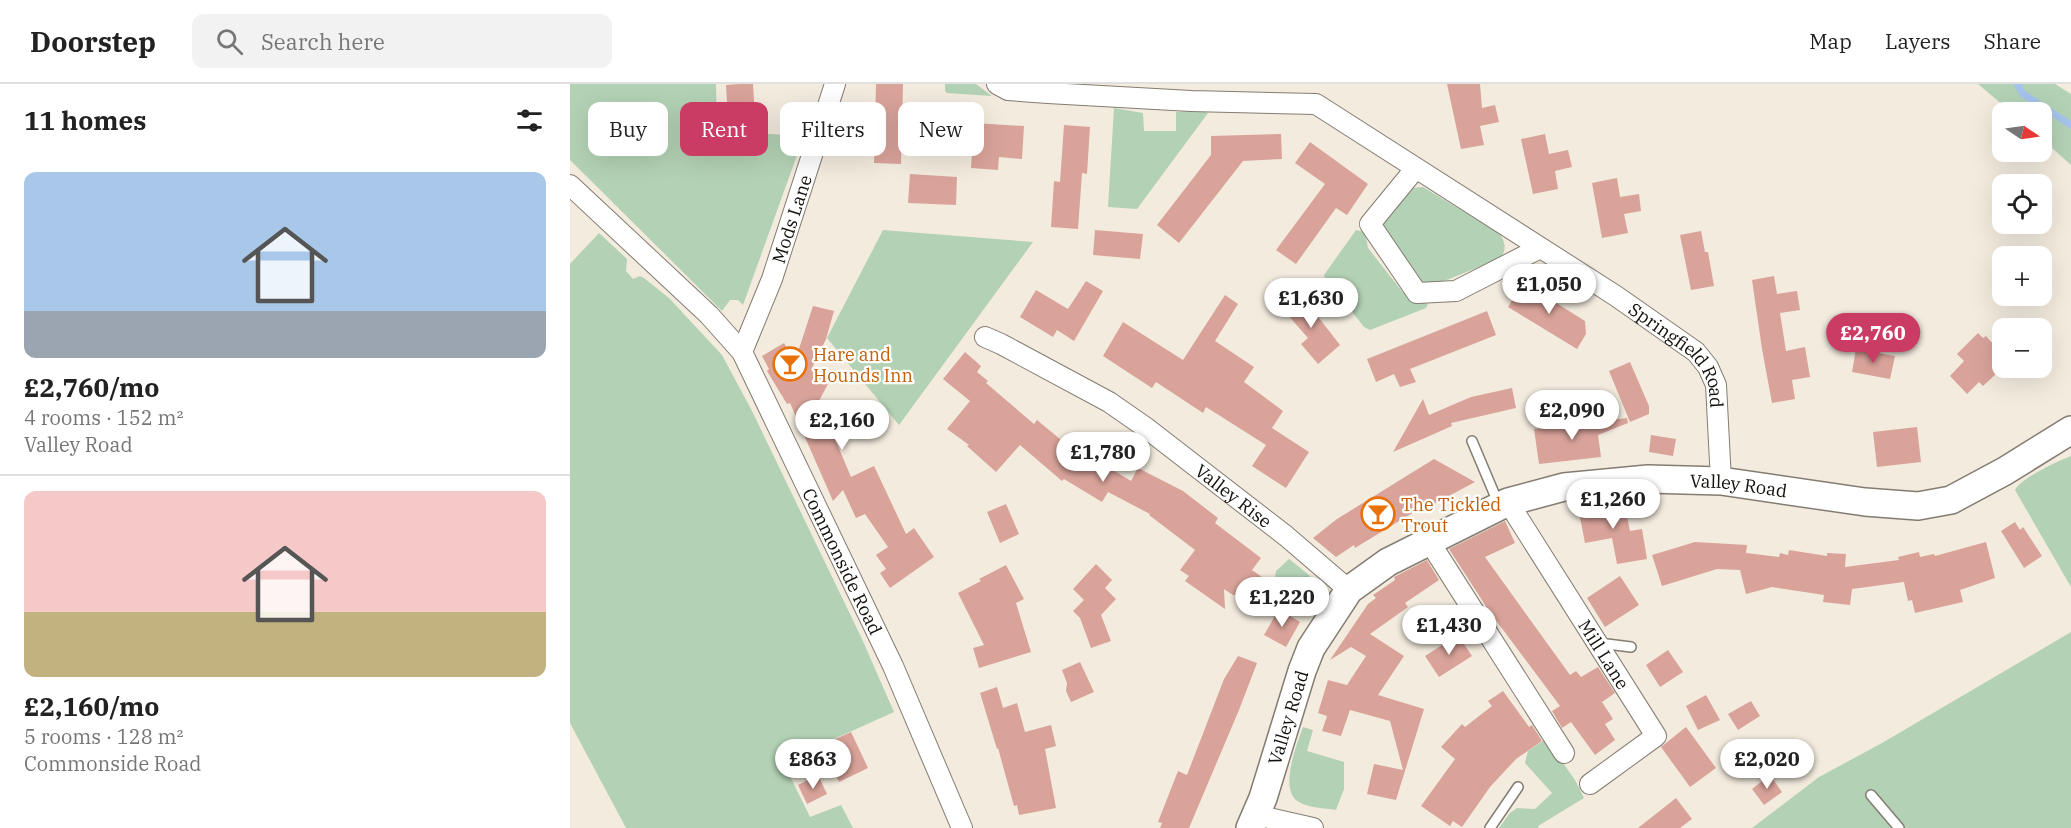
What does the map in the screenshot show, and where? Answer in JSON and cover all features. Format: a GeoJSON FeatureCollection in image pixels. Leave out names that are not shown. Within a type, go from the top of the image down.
{"type":"FeatureCollection","features":[{"type":"Feature","properties":{"kind":"main road","name":"Valley Road"},"geometry":{"type":"LineString","coordinates":[[1253,822],[1311,648],[1349,590],[1388,562],[1504,504],[1564,487],[1648,479],[1721,481],[1865,502],[1918,506],[1951,500],[2005,471],[2071,430]]}},
{"type":"Feature","properties":{"kind":"street","name":"Mods Lane"},"geometry":{"type":"LineString","coordinates":[[742,352],[772,279],[835,84]]}},
{"type":"Feature","properties":{"kind":"street","name":"Springfield Road"},"geometry":{"type":"LineString","coordinates":[[997,84],[1008,90],[1110,90],[1191,101],[1316,104],[1616,297],[1696,352],[1708,368],[1716,385],[1721,481]]}},
{"type":"Feature","properties":{"kind":"street"},"geometry":{"type":"LineString","coordinates":[[1415,169],[1370,224],[1417,293],[1456,291],[1540,248]]}},
{"type":"Feature","properties":{"kind":"street","name":"Commonside Road"},"geometry":{"type":"LineString","coordinates":[[570,185],[709,315],[742,352],[893,666],[962,828]]}},
{"type":"Feature","properties":{"kind":"street","name":"Valley Rise"},"geometry":{"type":"LineString","coordinates":[[985,338],[1001,344],[1108,402],[1145,427],[1286,536],[1349,590]]}},
{"type":"Feature","properties":{"kind":"street","name":"Mill Lane"},"geometry":{"type":"LineString","coordinates":[[1504,504],[1656,736],[1590,784]]}},
{"type":"Feature","properties":{"kind":"street"},"geometry":{"type":"LineString","coordinates":[[1429,541],[1564,753]]}},
{"type":"Feature","properties":{"kind":"street"},"geometry":{"type":"LineString","coordinates":[[1253,822],[1313,828]]}},
{"type":"Feature","properties":{"kind":"lane"},"geometry":{"type":"LineString","coordinates":[[1472,441],[1504,504]]}},
{"type":"Feature","properties":{"kind":"lane"},"geometry":{"type":"LineString","coordinates":[[1597,643],[1632,647]]}},
{"type":"Feature","properties":{"kind":"lane"},"geometry":{"type":"LineString","coordinates":[[1490,828],[1518,787]]}},
{"type":"Feature","properties":{"kind":"lane"},"geometry":{"type":"LineString","coordinates":[[1871,795],[1899,828]]}},
{"type":"Feature","properties":{"kind":"green space"},"geometry":{"type":"Polygon","coordinates":[[[570,84],[716,84],[716,102],[680,102],[680,156],[768,156],[768,134],[780,135],[780,156],[797,156],[743,305],[738,300],[730,300],[722,311],[570,160],[570,84]]]}},
{"type":"Feature","properties":{"kind":"green space"},"geometry":{"type":"Polygon","coordinates":[[[945,84],[976,84],[992,96],[947,93],[945,84]]]}},
{"type":"Feature","properties":{"kind":"green space"},"geometry":{"type":"Polygon","coordinates":[[[1978,84],[2055,84],[2071,94],[2071,165],[2052,148],[2052,102],[1999,102],[1978,84]]]}},
{"type":"Feature","properties":{"kind":"green space"},"geometry":{"type":"Polygon","coordinates":[[[1114,108],[1143,113],[1144,131],[1176,131],[1176,112],[1203,111],[1208,113],[1137,209],[1108,207],[1114,108]]]}},
{"type":"Feature","properties":{"kind":"green space"},"geometry":{"type":"Polygon","coordinates":[[[1423,187],[1499,233],[1505,247],[1502,256],[1439,283],[1422,283],[1383,228],[1386,217],[1411,188],[1423,187]]]}},
{"type":"Feature","properties":{"kind":"green space"},"geometry":{"type":"Polygon","coordinates":[[[883,230],[1033,242],[899,425],[827,338],[883,230]]]}},
{"type":"Feature","properties":{"kind":"green space"},"geometry":{"type":"Polygon","coordinates":[[[1356,230],[1365,232],[1368,248],[1401,290],[1409,298],[1428,304],[1426,308],[1370,330],[1364,327],[1324,275],[1356,230]]]}},
{"type":"Feature","properties":{"kind":"green space"},"geometry":{"type":"Polygon","coordinates":[[[599,233],[627,259],[626,271],[633,279],[640,276],[644,278],[669,298],[722,355],[752,411],[862,639],[894,712],[783,762],[810,817],[841,805],[853,828],[626,828],[570,723],[570,264],[599,233]]]}},
{"type":"Feature","properties":{"kind":"green space"},"geometry":{"type":"Polygon","coordinates":[[[2071,456],[2071,587],[2015,490],[2032,475],[2071,456]]]}},
{"type":"Feature","properties":{"kind":"green space"},"geometry":{"type":"Polygon","coordinates":[[[1289,559],[1314,582],[1311,598],[1302,612],[1280,597],[1277,592],[1276,571],[1289,559]]]}},
{"type":"Feature","properties":{"kind":"green space"},"geometry":{"type":"Polygon","coordinates":[[[2071,632],[2071,828],[1752,828],[1819,777],[1882,743],[2071,632]]]}},
{"type":"Feature","properties":{"kind":"green space"},"geometry":{"type":"Polygon","coordinates":[[[1303,727],[1313,730],[1307,751],[1344,762],[1344,789],[1336,810],[1307,806],[1293,796],[1289,778],[1303,727]]]}},
{"type":"Feature","properties":{"kind":"green space"},"geometry":{"type":"Polygon","coordinates":[[[1546,739],[1575,780],[1584,798],[1538,826],[1539,828],[1499,828],[1510,813],[1517,808],[1535,809],[1552,793],[1525,763],[1528,751],[1546,739]]]}},
{"type":"Feature","properties":{"kind":"building"},"geometry":{"type":"Polygon","coordinates":[[[753,84],[754,102],[727,102],[726,85],[753,84]]]}},
{"type":"Feature","properties":{"kind":"building"},"geometry":{"type":"Polygon","coordinates":[[[876,84],[903,84],[903,102],[898,102],[898,156],[901,156],[901,164],[874,163],[874,156],[886,156],[886,102],[876,102],[876,84]]]}},
{"type":"Feature","properties":{"kind":"building"},"geometry":{"type":"Polygon","coordinates":[[[1447,84],[1480,84],[1482,108],[1495,105],[1499,122],[1480,126],[1484,145],[1461,149],[1447,84]]]}},
{"type":"Feature","properties":{"kind":"building"},"geometry":{"type":"Polygon","coordinates":[[[984,124],[1024,126],[1022,159],[999,157],[998,170],[971,168],[972,156],[984,156],[984,124]]]}},
{"type":"Feature","properties":{"kind":"building"},"geometry":{"type":"Polygon","coordinates":[[[1064,125],[1090,127],[1087,174],[1082,173],[1078,229],[1051,227],[1054,181],[1060,182],[1064,125]]]}},
{"type":"Feature","properties":{"kind":"building"},"geometry":{"type":"Polygon","coordinates":[[[1281,134],[1282,159],[1243,161],[1179,243],[1157,225],[1211,155],[1211,136],[1281,134]]]}},
{"type":"Feature","properties":{"kind":"building"},"geometry":{"type":"Polygon","coordinates":[[[1545,134],[1549,154],[1568,150],[1572,167],[1555,171],[1558,189],[1533,194],[1521,139],[1545,134]]]}},
{"type":"Feature","properties":{"kind":"building"},"geometry":{"type":"Polygon","coordinates":[[[1310,142],[1368,184],[1347,215],[1336,208],[1296,264],[1276,250],[1325,184],[1295,163],[1310,142]]]}},
{"type":"Feature","properties":{"kind":"building"},"geometry":{"type":"Polygon","coordinates":[[[910,174],[957,177],[956,205],[908,203],[910,174]]]}},
{"type":"Feature","properties":{"kind":"building"},"geometry":{"type":"Polygon","coordinates":[[[1617,178],[1620,197],[1639,194],[1641,211],[1624,214],[1628,233],[1602,238],[1592,183],[1617,178]]]}},
{"type":"Feature","properties":{"kind":"building"},"geometry":{"type":"Polygon","coordinates":[[[1095,230],[1143,234],[1140,259],[1093,255],[1095,230]]]}},
{"type":"Feature","properties":{"kind":"building"},"geometry":{"type":"Polygon","coordinates":[[[1701,231],[1705,252],[1708,252],[1714,286],[1691,290],[1680,235],[1701,231]]]}},
{"type":"Feature","properties":{"kind":"building"},"geometry":{"type":"Polygon","coordinates":[[[1774,276],[1777,294],[1797,291],[1800,310],[1780,313],[1786,351],[1805,347],[1810,377],[1792,380],[1795,399],[1772,403],[1752,280],[1774,276]]]}},
{"type":"Feature","properties":{"kind":"building"},"geometry":{"type":"Polygon","coordinates":[[[1086,281],[1103,291],[1074,341],[1057,330],[1053,337],[1020,317],[1036,290],[1068,309],[1086,281]]]}},
{"type":"Feature","properties":{"kind":"building"},"geometry":{"type":"Polygon","coordinates":[[[1523,282],[1585,321],[1586,334],[1577,349],[1508,307],[1523,282]]]}},
{"type":"Feature","properties":{"kind":"building"},"geometry":{"type":"Polygon","coordinates":[[[1298,291],[1340,345],[1318,364],[1301,344],[1308,338],[1286,313],[1291,309],[1285,302],[1298,291]]]}},
{"type":"Feature","properties":{"kind":"building"},"geometry":{"type":"Polygon","coordinates":[[[1225,295],[1238,304],[1215,341],[1254,367],[1244,382],[1283,411],[1272,428],[1309,452],[1286,488],[1252,466],[1266,445],[1206,407],[1203,413],[1156,382],[1152,388],[1103,356],[1123,322],[1183,360],[1225,295]]]}},
{"type":"Feature","properties":{"kind":"building"},"geometry":{"type":"Polygon","coordinates":[[[813,306],[834,311],[826,339],[811,370],[830,380],[819,401],[851,477],[874,466],[906,534],[914,528],[934,557],[890,588],[880,573],[886,569],[876,555],[888,547],[865,514],[856,518],[843,490],[833,501],[790,403],[787,404],[767,371],[769,369],[762,356],[784,343],[795,361],[813,306]]]}},
{"type":"Feature","properties":{"kind":"building"},"geometry":{"type":"Polygon","coordinates":[[[1487,311],[1496,335],[1410,369],[1416,382],[1400,387],[1394,374],[1376,382],[1367,359],[1487,311]]]}},
{"type":"Feature","properties":{"kind":"building"},"geometry":{"type":"Polygon","coordinates":[[[1978,333],[1983,338],[1986,336],[1992,343],[1992,378],[1983,386],[1979,382],[1967,394],[1950,376],[1964,361],[1957,354],[1978,333]]]}},
{"type":"Feature","properties":{"kind":"building"},"geometry":{"type":"Polygon","coordinates":[[[1856,349],[1895,356],[1890,379],[1852,372],[1856,349]]]}},
{"type":"Feature","properties":{"kind":"building"},"geometry":{"type":"Polygon","coordinates":[[[965,352],[981,366],[977,372],[988,381],[986,383],[1034,424],[1037,420],[1072,449],[1077,442],[1098,455],[1095,459],[1131,481],[1138,468],[1183,491],[1218,518],[1215,523],[1261,558],[1252,570],[1262,577],[1249,595],[1233,595],[1224,589],[1225,609],[1185,581],[1189,576],[1180,570],[1195,550],[1150,514],[1108,492],[1102,502],[1064,479],[1062,481],[1020,445],[996,472],[967,446],[969,445],[947,429],[970,401],[943,379],[965,352]]]}},
{"type":"Feature","properties":{"kind":"building"},"geometry":{"type":"Polygon","coordinates":[[[1630,362],[1649,406],[1649,414],[1630,422],[1609,371],[1630,362]]]}},
{"type":"Feature","properties":{"kind":"building"},"geometry":{"type":"Polygon","coordinates":[[[1512,388],[1516,408],[1451,423],[1452,426],[1393,452],[1423,399],[1429,415],[1471,397],[1512,388]]]}},
{"type":"Feature","properties":{"kind":"building"},"geometry":{"type":"Polygon","coordinates":[[[1627,418],[1628,423],[1598,435],[1601,457],[1539,464],[1534,429],[1627,418]]]}},
{"type":"Feature","properties":{"kind":"building"},"geometry":{"type":"Polygon","coordinates":[[[1917,427],[1921,462],[1877,467],[1873,432],[1917,427]]]}},
{"type":"Feature","properties":{"kind":"building"},"geometry":{"type":"Polygon","coordinates":[[[1651,435],[1676,439],[1673,456],[1649,452],[1651,435]]]}},
{"type":"Feature","properties":{"kind":"building","name":"The Tickled Trout"},"geometry":{"type":"Polygon","coordinates":[[[1434,459],[1475,482],[1419,512],[1419,509],[1336,557],[1313,538],[1337,519],[1434,459]]]}},
{"type":"Feature","properties":{"kind":"building"},"geometry":{"type":"Polygon","coordinates":[[[1610,501],[1610,505],[1624,502],[1630,531],[1642,529],[1647,559],[1617,564],[1612,538],[1585,543],[1578,507],[1610,501]]]}},
{"type":"Feature","properties":{"kind":"building"},"geometry":{"type":"Polygon","coordinates":[[[1006,504],[1019,534],[1000,543],[987,512],[1006,504]]]}},
{"type":"Feature","properties":{"kind":"building"},"geometry":{"type":"Polygon","coordinates":[[[1505,521],[1515,543],[1485,557],[1570,675],[1576,671],[1581,677],[1598,667],[1615,693],[1602,702],[1613,719],[1605,724],[1615,740],[1595,755],[1571,722],[1562,728],[1552,711],[1560,706],[1489,611],[1449,549],[1505,521]]]}},
{"type":"Feature","properties":{"kind":"building"},"geometry":{"type":"Polygon","coordinates":[[[2015,522],[2020,530],[2023,527],[2042,556],[2024,568],[2001,531],[2015,522]]]}},
{"type":"Feature","properties":{"kind":"building"},"geometry":{"type":"Polygon","coordinates":[[[1695,542],[1747,545],[1746,553],[1779,557],[1780,553],[1788,555],[1789,550],[1827,556],[1827,553],[1846,554],[1845,567],[1899,560],[1898,557],[1919,552],[1920,557],[1934,554],[1935,556],[1986,542],[1995,578],[1960,590],[1963,602],[1915,613],[1912,600],[1908,601],[1904,582],[1852,589],[1850,605],[1823,602],[1824,595],[1772,587],[1746,594],[1740,570],[1717,569],[1662,586],[1652,555],[1695,542]]]}},
{"type":"Feature","properties":{"kind":"building"},"geometry":{"type":"Polygon","coordinates":[[[1427,560],[1439,580],[1405,603],[1408,607],[1370,634],[1404,656],[1378,695],[1424,709],[1396,800],[1367,794],[1374,764],[1403,770],[1390,721],[1350,710],[1341,736],[1322,731],[1327,716],[1318,713],[1328,680],[1347,685],[1366,656],[1351,647],[1330,660],[1368,604],[1376,598],[1373,595],[1395,580],[1394,577],[1427,560]]]}},
{"type":"Feature","properties":{"kind":"building"},"geometry":{"type":"Polygon","coordinates":[[[1096,564],[1112,580],[1105,588],[1116,599],[1101,615],[1111,641],[1091,648],[1080,618],[1073,611],[1084,600],[1073,589],[1096,564]]]}},
{"type":"Feature","properties":{"kind":"building"},"geometry":{"type":"Polygon","coordinates":[[[1006,565],[1024,599],[1016,603],[1031,652],[979,668],[973,648],[984,645],[958,593],[1006,565]]]}},
{"type":"Feature","properties":{"kind":"building"},"geometry":{"type":"Polygon","coordinates":[[[1620,576],[1639,605],[1605,627],[1587,598],[1620,576]]]}},
{"type":"Feature","properties":{"kind":"building"},"geometry":{"type":"Polygon","coordinates":[[[1279,609],[1300,622],[1286,647],[1264,635],[1279,609]]]}},
{"type":"Feature","properties":{"kind":"building"},"geometry":{"type":"Polygon","coordinates":[[[1458,635],[1472,656],[1439,677],[1425,656],[1458,635]]]}},
{"type":"Feature","properties":{"kind":"building"},"geometry":{"type":"Polygon","coordinates":[[[1668,650],[1683,672],[1660,687],[1646,665],[1668,650]]]}},
{"type":"Feature","properties":{"kind":"building"},"geometry":{"type":"Polygon","coordinates":[[[1238,656],[1257,663],[1189,828],[1160,828],[1162,823],[1158,822],[1178,771],[1187,775],[1224,679],[1238,656]]]}},
{"type":"Feature","properties":{"kind":"building"},"geometry":{"type":"Polygon","coordinates":[[[1080,662],[1094,692],[1071,702],[1066,691],[1067,683],[1062,670],[1080,662]]]}},
{"type":"Feature","properties":{"kind":"building"},"geometry":{"type":"Polygon","coordinates":[[[997,687],[1003,708],[1017,703],[1025,732],[1051,725],[1056,746],[1045,749],[1056,808],[1019,815],[1017,805],[1014,806],[980,693],[997,687]]]}},
{"type":"Feature","properties":{"kind":"building"},"geometry":{"type":"Polygon","coordinates":[[[1503,691],[1529,727],[1532,725],[1542,741],[1516,759],[1490,787],[1462,827],[1453,821],[1450,826],[1421,806],[1455,759],[1441,747],[1462,724],[1465,727],[1492,706],[1488,701],[1503,691]]]}},
{"type":"Feature","properties":{"kind":"building"},"geometry":{"type":"Polygon","coordinates":[[[1706,695],[1720,720],[1698,730],[1686,706],[1706,695]]]}},
{"type":"Feature","properties":{"kind":"building"},"geometry":{"type":"Polygon","coordinates":[[[1751,701],[1760,716],[1738,730],[1728,714],[1751,701]]]}},
{"type":"Feature","properties":{"kind":"building"},"geometry":{"type":"Polygon","coordinates":[[[1686,727],[1716,768],[1690,787],[1661,747],[1686,727]]]}},
{"type":"Feature","properties":{"kind":"building"},"geometry":{"type":"Polygon","coordinates":[[[851,732],[868,768],[839,782],[822,745],[851,732]]]}},
{"type":"Feature","properties":{"kind":"building"},"geometry":{"type":"Polygon","coordinates":[[[818,775],[827,794],[807,804],[798,785],[818,775]]]}},
{"type":"Feature","properties":{"kind":"building"},"geometry":{"type":"Polygon","coordinates":[[[1770,775],[1782,792],[1764,805],[1752,789],[1770,775]]]}},
{"type":"Feature","properties":{"kind":"building"},"geometry":{"type":"Polygon","coordinates":[[[1676,798],[1692,819],[1680,828],[1638,828],[1676,798]]]}},
{"type":"Feature","properties":{"kind":"waterway"},"geometry":{"type":"LineString","coordinates":[[2017,84],[2023,94],[2071,125]]}},
{"type":"Feature","properties":{"kind":"place","name":"Hare and Hounds Inn"},"geometry":{"type":"Point","coordinates":[790,364]}},
{"type":"Feature","properties":{"kind":"place","name":"The Tickled Trout"},"geometry":{"type":"Point","coordinates":[1378,514]}}]}
